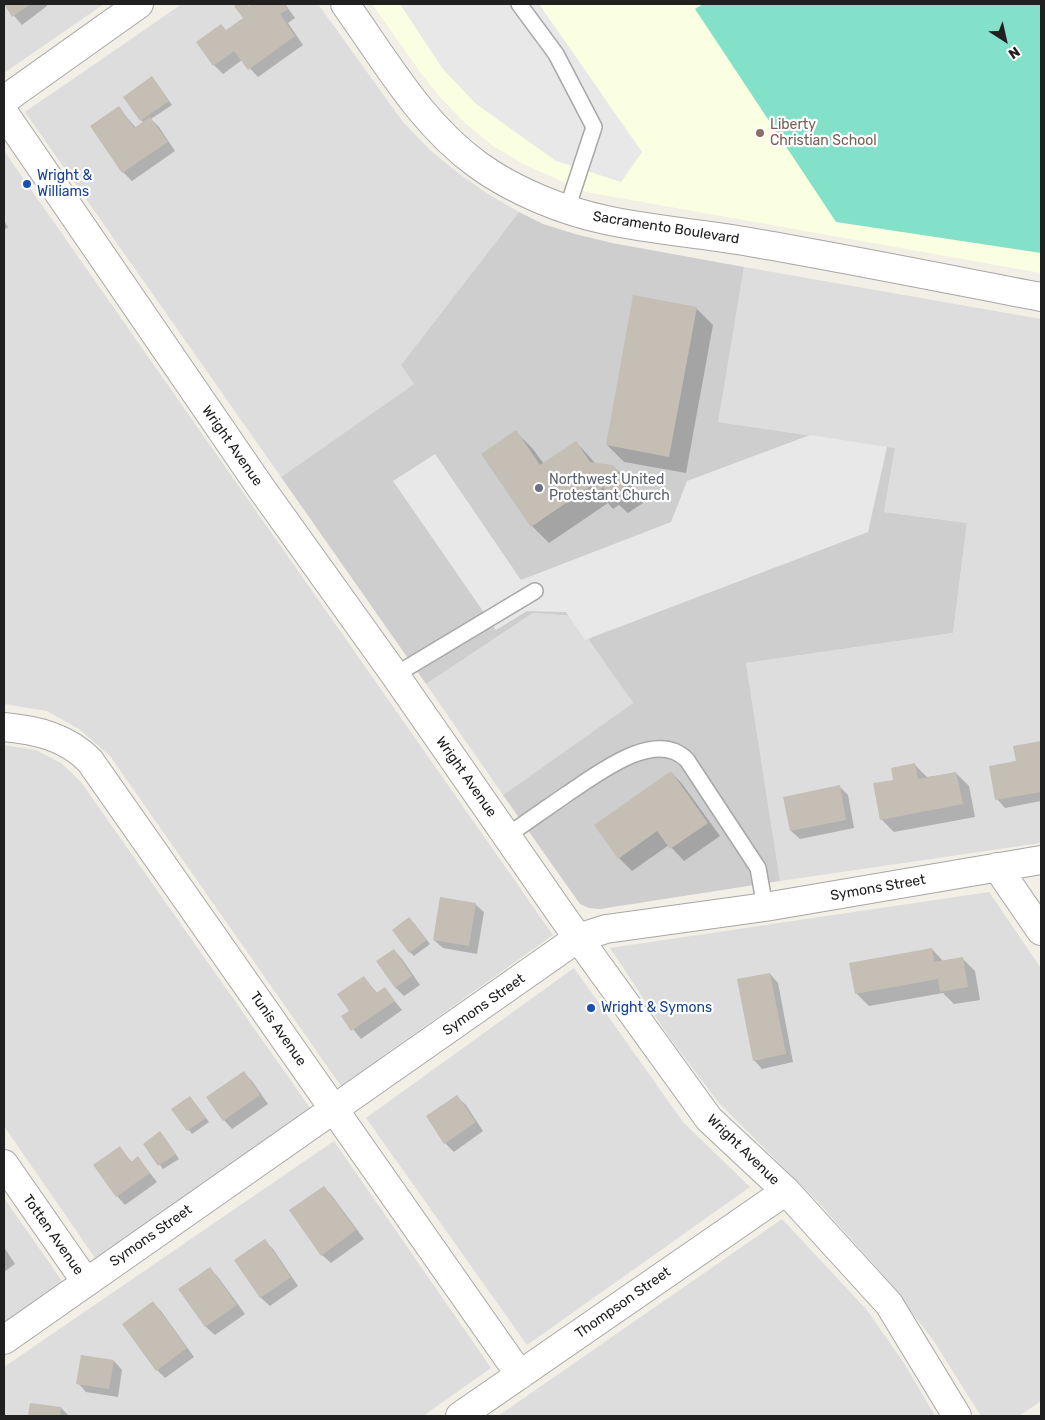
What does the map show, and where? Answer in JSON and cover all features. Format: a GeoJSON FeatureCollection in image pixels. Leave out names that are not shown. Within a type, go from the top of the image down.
{"type":"FeatureCollection","features":[{"type":"Feature","properties":{"kind":"street"},"geometry":{"type":"LineString","coordinates":[[4,100],[139,4]]}},
{"type":"Feature","properties":{"kind":"street","name":"Sacramento Boulevard"},"geometry":{"type":"LineString","coordinates":[[344,4],[414,102],[454,146],[480,166],[526,193],[567,209],[605,220],[744,241],[1041,297]]}},
{"type":"Feature","properties":{"kind":"street","name":"Wright Avenue"},"geometry":{"type":"LineString","coordinates":[[4,113],[261,488],[395,675],[578,938],[709,1119],[786,1191],[889,1304],[957,1416]]}},
{"type":"Feature","properties":{"kind":"street","name":"Tunis Avenue"},"geometry":{"type":"LineString","coordinates":[[4,727],[53,737],[70,744],[90,761],[520,1375]]}},
{"type":"Feature","properties":{"kind":"street","name":"Symons Street"},"geometry":{"type":"LineString","coordinates":[[4,1340],[578,938],[606,928],[765,907],[1041,860]]}},
{"type":"Feature","properties":{"kind":"street"},"geometry":{"type":"LineString","coordinates":[[997,867],[1041,932]]}},
{"type":"Feature","properties":{"kind":"street","name":"Totten Avenue"},"geometry":{"type":"LineString","coordinates":[[4,1164],[86,1282]]}},
{"type":"Feature","properties":{"kind":"street","name":"Thompson Street"},"geometry":{"type":"LineString","coordinates":[[460,1416],[786,1191]]}},
{"type":"Feature","properties":{"kind":"lane"},"geometry":{"type":"LineString","coordinates":[[519,4],[556,54],[594,127],[567,209]]}},
{"type":"Feature","properties":{"kind":"lane"},"geometry":{"type":"LineString","coordinates":[[395,675],[535,590]]}},
{"type":"Feature","properties":{"kind":"lane"},"geometry":{"type":"LineString","coordinates":[[507,836],[625,758],[648,750],[668,749],[680,753],[687,760],[758,868],[765,907]]}},
{"type":"Feature","properties":{"kind":"shaded area"},"geometry":{"type":"Polygon","coordinates":[[[4,4],[104,4],[4,73],[4,4]]]}},
{"type":"Feature","properties":{"kind":"shaded area"},"geometry":{"type":"Polygon","coordinates":[[[182,4],[318,4],[403,122],[430,150],[488,194],[519,212],[401,365],[414,384],[281,477],[25,112],[182,4]]]}},
{"type":"Feature","properties":{"kind":"shaded area","name":"Liberty Christian School"},"geometry":{"type":"Polygon","coordinates":[[[372,4],[1041,4],[1041,273],[586,192],[523,164],[493,146],[463,121],[420,72],[372,4]]]}},
{"type":"Feature","properties":{"kind":"shaded area"},"geometry":{"type":"Polygon","coordinates":[[[400,4],[539,4],[642,152],[621,182],[556,161],[476,104],[442,68],[400,4]]]}},
{"type":"Feature","properties":{"kind":"shaded area"},"geometry":{"type":"Polygon","coordinates":[[[4,151],[553,935],[341,1086],[110,756],[79,729],[47,711],[4,704],[4,151]]]}},
{"type":"Feature","properties":{"kind":"shaded area"},"geometry":{"type":"Polygon","coordinates":[[[519,212],[543,224],[575,234],[612,243],[744,267],[718,422],[895,448],[884,512],[967,523],[953,633],[746,663],[780,881],[600,909],[589,908],[580,904],[503,795],[633,703],[572,616],[533,613],[426,684],[281,477],[414,384],[401,365],[519,212]]]}},
{"type":"Feature","properties":{"kind":"shaded area"},"geometry":{"type":"Polygon","coordinates":[[[744,267],[1041,319],[1041,843],[780,881],[746,663],[953,633],[967,523],[884,512],[895,448],[717,422],[744,267]]]}},
{"type":"Feature","properties":{"kind":"shaded area"},"geometry":{"type":"Polygon","coordinates":[[[810,435],[887,447],[868,532],[585,640],[566,612],[527,611],[496,630],[393,481],[435,454],[521,580],[671,522],[687,481],[810,435]]]}},
{"type":"Feature","properties":{"kind":"shaded area"},"geometry":{"type":"Polygon","coordinates":[[[533,613],[572,616],[633,703],[503,795],[426,684],[533,613]]]}},
{"type":"Feature","properties":{"kind":"shaded area"},"geometry":{"type":"Polygon","coordinates":[[[4,745],[36,750],[61,763],[81,782],[310,1108],[95,1258],[4,1126],[4,745]]]}},
{"type":"Feature","properties":{"kind":"shaded area"},"geometry":{"type":"Polygon","coordinates":[[[989,892],[1041,968],[1041,1401],[1019,1416],[981,1416],[933,1340],[883,1275],[819,1203],[719,1103],[671,1040],[610,948],[989,892]]]}},
{"type":"Feature","properties":{"kind":"shaded area"},"geometry":{"type":"Polygon","coordinates":[[[574,968],[683,1122],[750,1187],[527,1345],[366,1118],[574,968]]]}},
{"type":"Feature","properties":{"kind":"shaded area"},"geometry":{"type":"Polygon","coordinates":[[[334,1141],[491,1368],[423,1416],[4,1416],[4,1367],[334,1141]]]}},
{"type":"Feature","properties":{"kind":"shaded area"},"geometry":{"type":"Polygon","coordinates":[[[4,1198],[62,1281],[4,1322],[4,1198]]]}},
{"type":"Feature","properties":{"kind":"shaded area"},"geometry":{"type":"Polygon","coordinates":[[[782,1219],[866,1309],[904,1363],[935,1416],[498,1416],[782,1219]]]}},
{"type":"Feature","properties":{"kind":"green space"},"geometry":{"type":"Polygon","coordinates":[[[703,4],[1041,4],[1041,253],[836,222],[695,9],[703,4]]]}},
{"type":"Feature","properties":{"kind":"building"},"geometry":{"type":"Polygon","coordinates":[[[4,4],[31,4],[12,17],[4,4]]]}},
{"type":"Feature","properties":{"kind":"building"},"geometry":{"type":"Polygon","coordinates":[[[237,4],[247,4],[248,6],[251,4],[284,4],[288,9],[280,14],[295,36],[248,70],[234,51],[213,66],[196,42],[221,24],[226,30],[243,18],[234,6],[237,4]]]}},
{"type":"Feature","properties":{"kind":"building"},"geometry":{"type":"Polygon","coordinates":[[[152,76],[169,101],[140,121],[123,97],[152,76]]]}},
{"type":"Feature","properties":{"kind":"building"},"geometry":{"type":"Polygon","coordinates":[[[119,106],[134,128],[150,117],[168,142],[122,173],[90,126],[119,106]]]}},
{"type":"Feature","properties":{"kind":"building"},"geometry":{"type":"Polygon","coordinates":[[[633,295],[697,307],[669,457],[606,445],[633,295]]]}},
{"type":"Feature","properties":{"kind":"building"},"geometry":{"type":"Polygon","coordinates":[[[516,430],[540,465],[576,441],[590,462],[613,465],[627,485],[610,497],[603,487],[595,493],[591,486],[531,527],[481,454],[516,430]]]}},
{"type":"Feature","properties":{"kind":"building"},"geometry":{"type":"Polygon","coordinates":[[[1041,741],[1041,792],[995,800],[989,766],[1016,761],[1013,746],[1041,741]]]}},
{"type":"Feature","properties":{"kind":"building"},"geometry":{"type":"Polygon","coordinates":[[[915,763],[918,779],[956,772],[963,804],[880,820],[873,783],[893,780],[891,768],[915,763]]]}},
{"type":"Feature","properties":{"kind":"building"},"geometry":{"type":"Polygon","coordinates":[[[671,771],[708,823],[670,849],[657,831],[618,859],[594,825],[671,771]]]}},
{"type":"Feature","properties":{"kind":"building"},"geometry":{"type":"Polygon","coordinates":[[[840,785],[846,820],[790,831],[783,797],[840,785]]]}},
{"type":"Feature","properties":{"kind":"building"},"geometry":{"type":"Polygon","coordinates":[[[440,897],[476,903],[469,946],[433,940],[440,897]]]}},
{"type":"Feature","properties":{"kind":"building"},"geometry":{"type":"Polygon","coordinates":[[[409,917],[427,940],[409,953],[392,930],[409,917]]]}},
{"type":"Feature","properties":{"kind":"building"},"geometry":{"type":"Polygon","coordinates":[[[932,948],[934,962],[963,957],[968,987],[940,992],[938,979],[855,994],[849,963],[932,948]]]}},
{"type":"Feature","properties":{"kind":"building"},"geometry":{"type":"Polygon","coordinates":[[[394,949],[412,976],[395,988],[376,961],[394,949]]]}},
{"type":"Feature","properties":{"kind":"building"},"geometry":{"type":"Polygon","coordinates":[[[770,973],[786,1054],[753,1061],[737,979],[770,973]]]}},
{"type":"Feature","properties":{"kind":"building"},"geometry":{"type":"Polygon","coordinates":[[[364,976],[376,993],[385,987],[395,1001],[351,1031],[341,1016],[349,1011],[337,994],[364,976]]]}},
{"type":"Feature","properties":{"kind":"building"},"geometry":{"type":"Polygon","coordinates":[[[244,1071],[260,1095],[223,1121],[206,1097],[244,1071]]]}},
{"type":"Feature","properties":{"kind":"building"},"geometry":{"type":"Polygon","coordinates":[[[457,1095],[476,1122],[444,1144],[426,1116],[457,1095]]]}},
{"type":"Feature","properties":{"kind":"building"},"geometry":{"type":"Polygon","coordinates":[[[190,1096],[206,1118],[187,1131],[171,1109],[190,1096]]]}},
{"type":"Feature","properties":{"kind":"building"},"geometry":{"type":"Polygon","coordinates":[[[160,1131],[176,1154],[158,1166],[143,1144],[160,1131]]]}},
{"type":"Feature","properties":{"kind":"building"},"geometry":{"type":"Polygon","coordinates":[[[120,1146],[131,1162],[138,1156],[150,1173],[116,1197],[93,1165],[120,1146]]]}},
{"type":"Feature","properties":{"kind":"building"},"geometry":{"type":"Polygon","coordinates":[[[324,1186],[356,1230],[321,1256],[289,1210],[324,1186]]]}},
{"type":"Feature","properties":{"kind":"building"},"geometry":{"type":"Polygon","coordinates":[[[265,1239],[291,1277],[260,1298],[234,1260],[265,1239]]]}},
{"type":"Feature","properties":{"kind":"building"},"geometry":{"type":"Polygon","coordinates":[[[210,1267],[237,1305],[205,1327],[178,1289],[210,1267]]]}},
{"type":"Feature","properties":{"kind":"building"},"geometry":{"type":"Polygon","coordinates":[[[153,1301],[187,1348],[156,1371],[122,1324],[153,1301]]]}},
{"type":"Feature","properties":{"kind":"building"},"geometry":{"type":"Polygon","coordinates":[[[81,1355],[114,1360],[109,1389],[76,1384],[81,1355]]]}},
{"type":"Feature","properties":{"kind":"building"},"geometry":{"type":"Polygon","coordinates":[[[30,1403],[61,1407],[60,1416],[28,1416],[30,1403]]]}},
{"type":"Feature","properties":{"kind":"place","name":"Liberty Christian School"},"geometry":{"type":"Point","coordinates":[760,133]}},
{"type":"Feature","properties":{"kind":"place","name":"Wright & Williams"},"geometry":{"type":"Point","coordinates":[27,184]}},
{"type":"Feature","properties":{"kind":"place","name":"Northwest United Protestant Church"},"geometry":{"type":"Point","coordinates":[539,488]}},
{"type":"Feature","properties":{"kind":"place","name":"Wright & Symons"},"geometry":{"type":"Point","coordinates":[591,1008]}}]}
